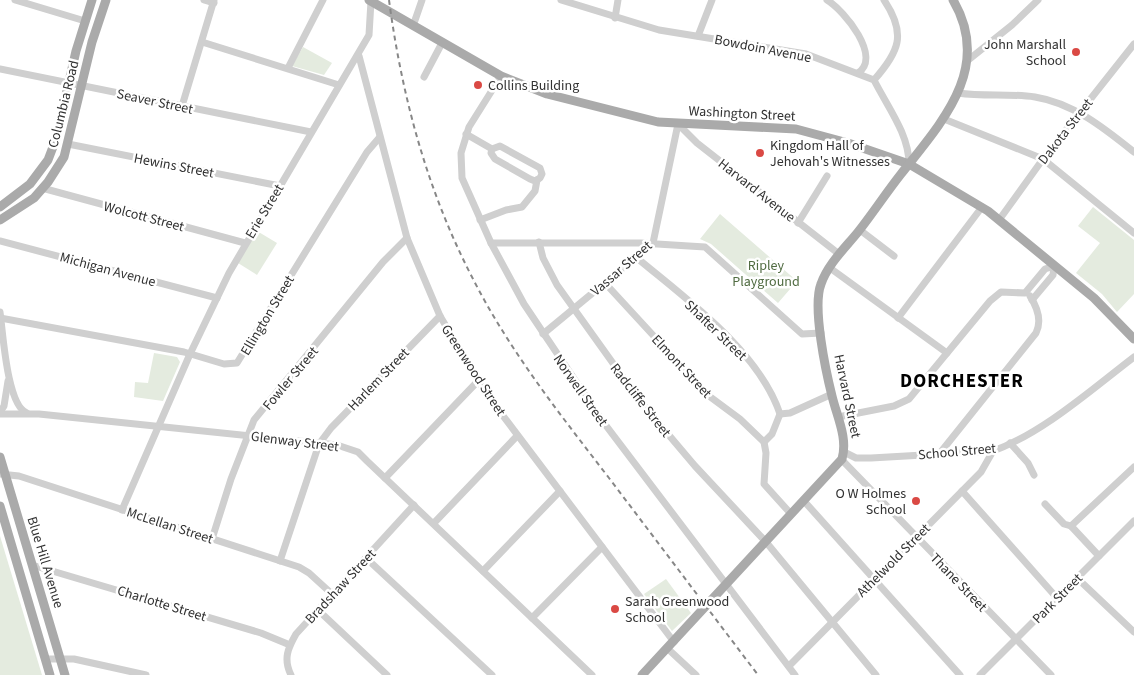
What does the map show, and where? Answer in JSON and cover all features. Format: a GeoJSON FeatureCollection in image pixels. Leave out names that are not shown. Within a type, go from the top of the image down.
{"type":"FeatureCollection","features":[{"type":"Feature","properties":{"kind":"main road","name":"Columbia Road"},"geometry":{"type":"LineString","coordinates":[[0,207],[30,184],[48,160],[56,139],[68,83],[92,0]]}},
{"type":"Feature","properties":{"kind":"main road","name":"Columbia Road"},"geometry":{"type":"LineString","coordinates":[[0,220],[24,206],[42,188],[64,157],[106,0]]}},
{"type":"Feature","properties":{"kind":"main road","name":"Harvard Street"},"geometry":{"type":"LineString","coordinates":[[843,456],[844,438],[832,394],[821,334],[818,295],[820,285],[839,254],[860,230],[944,119],[958,92],[969,47],[966,29],[953,0]]}},
{"type":"Feature","properties":{"kind":"main road","name":"Washington Street"},"geometry":{"type":"LineString","coordinates":[[370,1],[501,76],[547,94],[642,119],[678,124],[796,129],[848,143],[909,164],[982,207],[999,220],[1112,315],[1134,339]]}},
{"type":"Feature","properties":{"kind":"main road"},"geometry":{"type":"LineString","coordinates":[[642,675],[804,501],[843,456]]}},
{"type":"Feature","properties":{"kind":"main road","name":"Blue Hill Avenue"},"geometry":{"type":"LineString","coordinates":[[0,457],[2,474],[65,675]]}},
{"type":"Feature","properties":{"kind":"main road","name":"Blue Hill Avenue"},"geometry":{"type":"LineString","coordinates":[[0,506],[50,675]]}},
{"type":"Feature","properties":{"kind":"street"},"geometry":{"type":"LineString","coordinates":[[16,0],[85,21]]}},
{"type":"Feature","properties":{"kind":"street"},"geometry":{"type":"LineString","coordinates":[[182,106],[214,1],[204,0]]}},
{"type":"Feature","properties":{"kind":"street"},"geometry":{"type":"LineString","coordinates":[[288,68],[323,0]]}},
{"type":"Feature","properties":{"kind":"street"},"geometry":{"type":"LineString","coordinates":[[413,26],[422,0]]}},
{"type":"Feature","properties":{"kind":"street","name":"Bowdoin Avenue"},"geometry":{"type":"LineString","coordinates":[[561,0],[659,30],[806,54],[874,80]]}},
{"type":"Feature","properties":{"kind":"street"},"geometry":{"type":"LineString","coordinates":[[615,18],[618,0]]}},
{"type":"Feature","properties":{"kind":"street"},"geometry":{"type":"LineString","coordinates":[[698,36],[712,0]]}},
{"type":"Feature","properties":{"kind":"street"},"geometry":{"type":"LineString","coordinates":[[827,0],[847,15],[858,34],[867,59],[866,65],[858,73]]}},
{"type":"Feature","properties":{"kind":"street"},"geometry":{"type":"LineString","coordinates":[[884,0],[897,27],[898,46],[886,66],[874,80],[903,133],[909,151],[909,164]]}},
{"type":"Feature","properties":{"kind":"street"},"geometry":{"type":"LineString","coordinates":[[967,61],[1012,25],[1038,0]]}},
{"type":"Feature","properties":{"kind":"street","name":"Erie Street"},"geometry":{"type":"LineString","coordinates":[[122,510],[190,354],[245,243],[339,85],[359,56],[369,35],[370,1]]}},
{"type":"Feature","properties":{"kind":"street"},"geometry":{"type":"LineString","coordinates":[[202,42],[339,85]]}},
{"type":"Feature","properties":{"kind":"street"},"geometry":{"type":"LineString","coordinates":[[424,77],[442,43]]}},
{"type":"Feature","properties":{"kind":"street","name":"Dakota Street"},"geometry":{"type":"LineString","coordinates":[[999,220],[1043,159],[1134,44]]}},
{"type":"Feature","properties":{"kind":"street","name":"Greenwood Street"},"geometry":{"type":"LineString","coordinates":[[359,56],[379,138],[407,238],[440,316],[478,381],[517,436],[602,547],[670,645],[696,675]]}},
{"type":"Feature","properties":{"kind":"street","name":"Seaver Street"},"geometry":{"type":"LineString","coordinates":[[0,69],[311,132]]}},
{"type":"Feature","properties":{"kind":"street","name":"Norwell Street"},"geometry":{"type":"LineString","coordinates":[[501,76],[466,134],[461,153],[461,171],[491,243],[524,304],[543,334],[617,441],[795,675]]}},
{"type":"Feature","properties":{"kind":"street"},"geometry":{"type":"LineString","coordinates":[[958,92],[1035,97],[1056,103],[1079,113],[1104,128],[1134,152]]}},
{"type":"Feature","properties":{"kind":"street"},"geometry":{"type":"LineString","coordinates":[[944,119],[1043,159],[1134,233]]}},
{"type":"Feature","properties":{"kind":"street","name":"Harvard Avenue"},"geometry":{"type":"LineString","coordinates":[[678,124],[697,143],[839,254]]}},
{"type":"Feature","properties":{"kind":"street","name":"Vassar Street"},"geometry":{"type":"LineString","coordinates":[[543,334],[654,243],[678,124]]}},
{"type":"Feature","properties":{"kind":"street"},"geometry":{"type":"LineString","coordinates":[[466,134],[492,149]]}},
{"type":"Feature","properties":{"kind":"street","name":"Ellington Street"},"geometry":{"type":"LineString","coordinates":[[0,316],[232,364],[241,358],[367,152],[379,138]]}},
{"type":"Feature","properties":{"kind":"street","name":"Hewins Street"},"geometry":{"type":"LineString","coordinates":[[68,144],[280,186]]}},
{"type":"Feature","properties":{"kind":"street"},"geometry":{"type":"LineString","coordinates":[[480,220],[506,210],[522,208],[535,191],[537,180],[542,174],[540,168],[500,146],[492,149]]}},
{"type":"Feature","properties":{"kind":"street"},"geometry":{"type":"LineString","coordinates":[[492,149],[491,153],[495,159],[530,179],[537,180]]}},
{"type":"Feature","properties":{"kind":"street"},"geometry":{"type":"LineString","coordinates":[[798,222],[827,176]]}},
{"type":"Feature","properties":{"kind":"street","name":"Wolcott Street"},"geometry":{"type":"LineString","coordinates":[[42,188],[245,243]]}},
{"type":"Feature","properties":{"kind":"street"},"geometry":{"type":"LineString","coordinates":[[898,318],[982,207]]}},
{"type":"Feature","properties":{"kind":"street"},"geometry":{"type":"LineString","coordinates":[[860,230],[894,256]]}},
{"type":"Feature","properties":{"kind":"street","name":"Fowler Street"},"geometry":{"type":"LineString","coordinates":[[212,539],[254,420],[383,262],[407,238]]}},
{"type":"Feature","properties":{"kind":"street","name":"Michigan Avenue"},"geometry":{"type":"LineString","coordinates":[[0,240],[217,298]]}},
{"type":"Feature","properties":{"kind":"street","name":"Radcliffe Street"},"geometry":{"type":"LineString","coordinates":[[539,242],[547,266],[574,310],[655,419],[766,542],[876,675]]}},
{"type":"Feature","properties":{"kind":"street"},"geometry":{"type":"LineString","coordinates":[[491,243],[654,243],[705,247],[802,334],[821,334]]}},
{"type":"Feature","properties":{"kind":"street","name":"Shafter Street"},"geometry":{"type":"LineString","coordinates":[[637,258],[733,343],[763,380],[780,414]]}},
{"type":"Feature","properties":{"kind":"street"},"geometry":{"type":"LineString","coordinates":[[1025,293],[1045,269],[1054,266],[1053,275],[1032,300]]}},
{"type":"Feature","properties":{"kind":"street"},"geometry":{"type":"LineString","coordinates":[[830,268],[948,352]]}},
{"type":"Feature","properties":{"kind":"street","name":"Elmont Street"},"geometry":{"type":"LineString","coordinates":[[605,283],[708,396],[740,418],[764,442]]}},
{"type":"Feature","properties":{"kind":"street"},"geometry":{"type":"LineString","coordinates":[[838,417],[904,403],[914,394],[996,295],[1013,291],[1025,293],[1032,300],[1039,323],[1036,333],[940,453]]}},
{"type":"Feature","properties":{"kind":"street"},"geometry":{"type":"LineString","coordinates":[[0,316],[8,375],[16,404],[21,411],[27,414]]}},
{"type":"Feature","properties":{"kind":"street","name":"Harlem Street"},"geometry":{"type":"LineString","coordinates":[[319,444],[331,428],[440,316]]}},
{"type":"Feature","properties":{"kind":"street","name":"School Street"},"geometry":{"type":"LineString","coordinates":[[843,456],[871,458],[993,451],[1010,444],[1048,420],[1134,357]]}},
{"type":"Feature","properties":{"kind":"street"},"geometry":{"type":"LineString","coordinates":[[0,413],[4,406],[8,375]]}},
{"type":"Feature","properties":{"kind":"street"},"geometry":{"type":"LineString","coordinates":[[385,478],[478,381]]}},
{"type":"Feature","properties":{"kind":"street"},"geometry":{"type":"LineString","coordinates":[[791,514],[764,484],[766,453],[764,442],[772,434],[780,414],[790,413],[832,394]]}},
{"type":"Feature","properties":{"kind":"street","name":"Glenway Street"},"geometry":{"type":"LineString","coordinates":[[0,413],[159,426],[337,445],[358,452],[592,675]]}},
{"type":"Feature","properties":{"kind":"street"},"geometry":{"type":"LineString","coordinates":[[434,523],[517,436]]}},
{"type":"Feature","properties":{"kind":"street"},"geometry":{"type":"LineString","coordinates":[[280,562],[319,444]]}},
{"type":"Feature","properties":{"kind":"street"},"geometry":{"type":"LineString","coordinates":[[1010,444],[1028,463],[1034,475]]}},
{"type":"Feature","properties":{"kind":"street","name":"Athelwold Street"},"geometry":{"type":"LineString","coordinates":[[789,666],[982,472],[993,451]]}},
{"type":"Feature","properties":{"kind":"street","name":"Thane Street"},"geometry":{"type":"LineString","coordinates":[[843,456],[916,537],[1051,675]]}},
{"type":"Feature","properties":{"kind":"street"},"geometry":{"type":"LineString","coordinates":[[1070,526],[1134,467]]}},
{"type":"Feature","properties":{"kind":"street","name":"McLellan Street"},"geometry":{"type":"LineString","coordinates":[[2,474],[122,510],[305,570],[332,594]]}},
{"type":"Feature","properties":{"kind":"street"},"geometry":{"type":"LineString","coordinates":[[483,571],[560,491]]}},
{"type":"Feature","properties":{"kind":"street"},"geometry":{"type":"LineString","coordinates":[[962,491],[1057,598]]}},
{"type":"Feature","properties":{"kind":"street"},"geometry":{"type":"LineString","coordinates":[[804,501],[960,675]]}},
{"type":"Feature","properties":{"kind":"street"},"geometry":{"type":"LineString","coordinates":[[1045,504],[1099,556]]}},
{"type":"Feature","properties":{"kind":"street","name":"Bradshaw Street"},"geometry":{"type":"LineString","coordinates":[[290,644],[332,594],[414,505]]}},
{"type":"Feature","properties":{"kind":"street","name":"Park Street"},"geometry":{"type":"LineString","coordinates":[[980,675],[1134,521]]}},
{"type":"Feature","properties":{"kind":"street"},"geometry":{"type":"LineString","coordinates":[[532,618],[602,547]]}},
{"type":"Feature","properties":{"kind":"street"},"geometry":{"type":"LineString","coordinates":[[366,558],[492,675]]}},
{"type":"Feature","properties":{"kind":"street","name":"Charlotte Street"},"geometry":{"type":"LineString","coordinates":[[32,565],[261,633],[290,644]]}},
{"type":"Feature","properties":{"kind":"street"},"geometry":{"type":"LineString","coordinates":[[1077,578],[1134,632]]}},
{"type":"Feature","properties":{"kind":"street"},"geometry":{"type":"LineString","coordinates":[[318,610],[387,675]]}},
{"type":"Feature","properties":{"kind":"street"},"geometry":{"type":"LineString","coordinates":[[290,644],[286,663],[291,675]]}},
{"type":"Feature","properties":{"kind":"street"},"geometry":{"type":"LineString","coordinates":[[45,659],[74,659],[146,675]]}},
{"type":"Feature","properties":{"kind":"green space"},"geometry":{"type":"Polygon","coordinates":[[[303,47],[332,63],[324,75],[292,66],[303,47]]]}},
{"type":"Feature","properties":{"kind":"green space"},"geometry":{"type":"Polygon","coordinates":[[[1093,207],[1134,240],[1134,294],[1117,312],[1102,294],[1076,273],[1100,243],[1078,226],[1093,207]]]}},
{"type":"Feature","properties":{"kind":"green space","name":"Ripley Playground"},"geometry":{"type":"Polygon","coordinates":[[[720,214],[797,281],[778,303],[711,244],[700,239],[720,214]]]}},
{"type":"Feature","properties":{"kind":"green space"},"geometry":{"type":"Polygon","coordinates":[[[257,231],[277,243],[257,275],[238,263],[257,231]]]}},
{"type":"Feature","properties":{"kind":"green space"},"geometry":{"type":"Polygon","coordinates":[[[154,353],[177,357],[180,362],[163,401],[134,397],[135,382],[148,383],[154,353]]]}},
{"type":"Feature","properties":{"kind":"green space"},"geometry":{"type":"Polygon","coordinates":[[[0,536],[42,675],[0,675],[0,536]]]}},
{"type":"Feature","properties":{"kind":"green space"},"geometry":{"type":"Polygon","coordinates":[[[666,579],[691,613],[672,631],[644,594],[666,579]]]}},
{"type":"Feature","properties":{"kind":"railway"},"geometry":{"type":"LineString","coordinates":[[389,0],[401,72],[418,142],[429,177],[456,244],[486,304],[518,356],[553,405],[758,675]]}},
{"type":"Feature","properties":{"kind":"place","name":"John Marshall School"},"geometry":{"type":"Point","coordinates":[1076,52]}},
{"type":"Feature","properties":{"kind":"place","name":"Collins Building"},"geometry":{"type":"Point","coordinates":[478,85]}},
{"type":"Feature","properties":{"kind":"place","name":"Kingdom Hall of Jehovah's Witnesses"},"geometry":{"type":"Point","coordinates":[760,153]}},
{"type":"Feature","properties":{"kind":"place","name":"O W Holmes School"},"geometry":{"type":"Point","coordinates":[916,501]}},
{"type":"Feature","properties":{"kind":"place","name":"Sarah Greenwood School"},"geometry":{"type":"Point","coordinates":[615,609]}},
{"type":"Feature","properties":{"kind":"district","name":"DORCHESTER"},"geometry":{"type":"Point","coordinates":[962,380]}}]}
